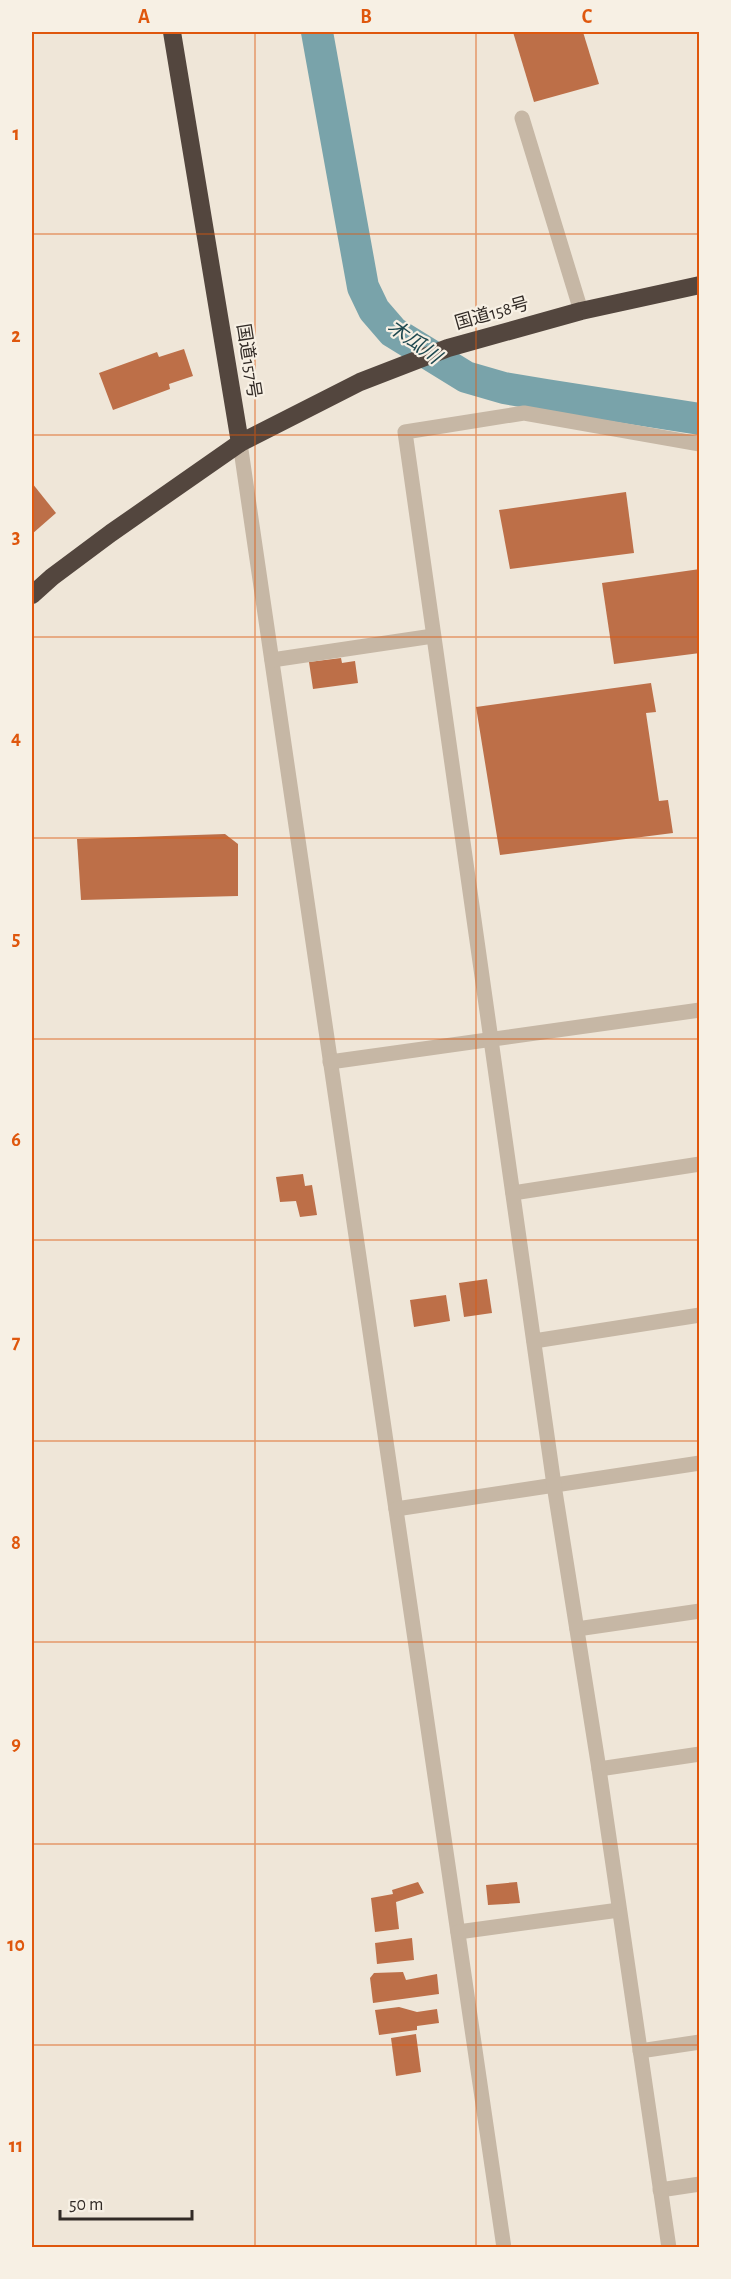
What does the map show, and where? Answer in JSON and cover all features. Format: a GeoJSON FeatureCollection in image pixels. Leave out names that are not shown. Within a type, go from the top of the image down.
{"type":"FeatureCollection","features":[{"type":"Feature","properties":{"kind":"highway","name":"国道157号"},"geometry":{"type":"LineString","coordinates":[[172,32],[240,443]]}},
{"type":"Feature","properties":{"kind":"highway","name":"国道158号"},"geometry":{"type":"LineString","coordinates":[[240,443],[360,382],[448,348],[581,311],[699,285]]}},
{"type":"Feature","properties":{"kind":"highway"},"geometry":{"type":"LineString","coordinates":[[32,595],[111,533],[240,443]]}},
{"type":"Feature","properties":{"kind":"street"},"geometry":{"type":"LineString","coordinates":[[522,118],[581,311]]}},
{"type":"Feature","properties":{"kind":"street"},"geometry":{"type":"LineString","coordinates":[[669,2247],[599,1769],[554,1485],[405,432],[524,413],[699,444]]}},
{"type":"Feature","properties":{"kind":"street"},"geometry":{"type":"LineString","coordinates":[[240,443],[504,2247]]}},
{"type":"Feature","properties":{"kind":"street"},"geometry":{"type":"LineString","coordinates":[[272,660],[433,636]]}},
{"type":"Feature","properties":{"kind":"street"},"geometry":{"type":"LineString","coordinates":[[330,1062],[699,1010]]}},
{"type":"Feature","properties":{"kind":"street"},"geometry":{"type":"LineString","coordinates":[[513,1193],[699,1164]]}},
{"type":"Feature","properties":{"kind":"street"},"geometry":{"type":"LineString","coordinates":[[534,1341],[699,1315]]}},
{"type":"Feature","properties":{"kind":"street"},"geometry":{"type":"LineString","coordinates":[[396,1509],[699,1463]]}},
{"type":"Feature","properties":{"kind":"street"},"geometry":{"type":"LineString","coordinates":[[577,1629],[699,1611]]}},
{"type":"Feature","properties":{"kind":"street"},"geometry":{"type":"LineString","coordinates":[[599,1769],[699,1754]]}},
{"type":"Feature","properties":{"kind":"street"},"geometry":{"type":"LineString","coordinates":[[458,1932],[619,1910]]}},
{"type":"Feature","properties":{"kind":"street"},"geometry":{"type":"LineString","coordinates":[[640,2051],[699,2042]]}},
{"type":"Feature","properties":{"kind":"street"},"geometry":{"type":"LineString","coordinates":[[660,2190],[699,2184]]}},
{"type":"Feature","properties":{"kind":"building"},"geometry":{"type":"Polygon","coordinates":[[[513,32],[583,32],[599,84],[534,102],[513,32]]]}},
{"type":"Feature","properties":{"kind":"building"},"geometry":{"type":"Polygon","coordinates":[[[184,349],[193,376],[169,384],[170,389],[113,410],[99,373],[157,352],[159,357],[184,349]]]}},
{"type":"Feature","properties":{"kind":"building"},"geometry":{"type":"Polygon","coordinates":[[[32,483],[56,513],[32,534],[32,483]]]}},
{"type":"Feature","properties":{"kind":"building"},"geometry":{"type":"Polygon","coordinates":[[[626,492],[634,553],[510,569],[499,510],[626,492]]]}},
{"type":"Feature","properties":{"kind":"building"},"geometry":{"type":"Polygon","coordinates":[[[700,569],[700,653],[614,664],[602,583],[700,569]]]}},
{"type":"Feature","properties":{"kind":"building"},"geometry":{"type":"Polygon","coordinates":[[[341,658],[342,663],[355,661],[358,683],[313,689],[309,662],[341,658]]]}},
{"type":"Feature","properties":{"kind":"building"},"geometry":{"type":"Polygon","coordinates":[[[651,683],[656,712],[646,713],[659,801],[668,800],[673,833],[500,855],[476,707],[651,683]]]}},
{"type":"Feature","properties":{"kind":"building"},"geometry":{"type":"Polygon","coordinates":[[[225,834],[238,844],[238,896],[81,900],[77,839],[225,834]]]}},
{"type":"Feature","properties":{"kind":"building"},"geometry":{"type":"Polygon","coordinates":[[[303,1174],[305,1186],[312,1185],[317,1215],[300,1217],[296,1201],[280,1202],[276,1177],[303,1174]]]}},
{"type":"Feature","properties":{"kind":"building"},"geometry":{"type":"Polygon","coordinates":[[[487,1279],[492,1313],[464,1317],[459,1283],[487,1279]]]}},
{"type":"Feature","properties":{"kind":"building"},"geometry":{"type":"Polygon","coordinates":[[[446,1295],[450,1321],[414,1327],[410,1300],[446,1295]]]}},
{"type":"Feature","properties":{"kind":"building"},"geometry":{"type":"Polygon","coordinates":[[[418,1882],[424,1893],[396,1902],[399,1929],[375,1932],[371,1898],[393,1894],[392,1890],[418,1882]]]}},
{"type":"Feature","properties":{"kind":"building"},"geometry":{"type":"Polygon","coordinates":[[[517,1882],[520,1903],[488,1905],[486,1885],[517,1882]]]}},
{"type":"Feature","properties":{"kind":"building"},"geometry":{"type":"Polygon","coordinates":[[[412,1938],[414,1960],[377,1964],[375,1943],[412,1938]]]}},
{"type":"Feature","properties":{"kind":"building"},"geometry":{"type":"Polygon","coordinates":[[[403,1972],[406,1980],[437,1974],[439,1994],[373,2003],[370,1978],[374,1973],[403,1972]]]}},
{"type":"Feature","properties":{"kind":"building"},"geometry":{"type":"Polygon","coordinates":[[[399,2007],[417,2012],[437,2009],[439,2023],[417,2026],[417,2030],[379,2035],[375,2010],[399,2007]]]}},
{"type":"Feature","properties":{"kind":"building"},"geometry":{"type":"Polygon","coordinates":[[[416,2034],[421,2072],[396,2076],[391,2038],[416,2034]]]}},
{"type":"Feature","properties":{"kind":"waterway","name":"木瓜川"},"geometry":{"type":"LineString","coordinates":[[317,32],[363,287],[374,310],[393,332],[466,377],[504,388],[700,419]]}}]}
